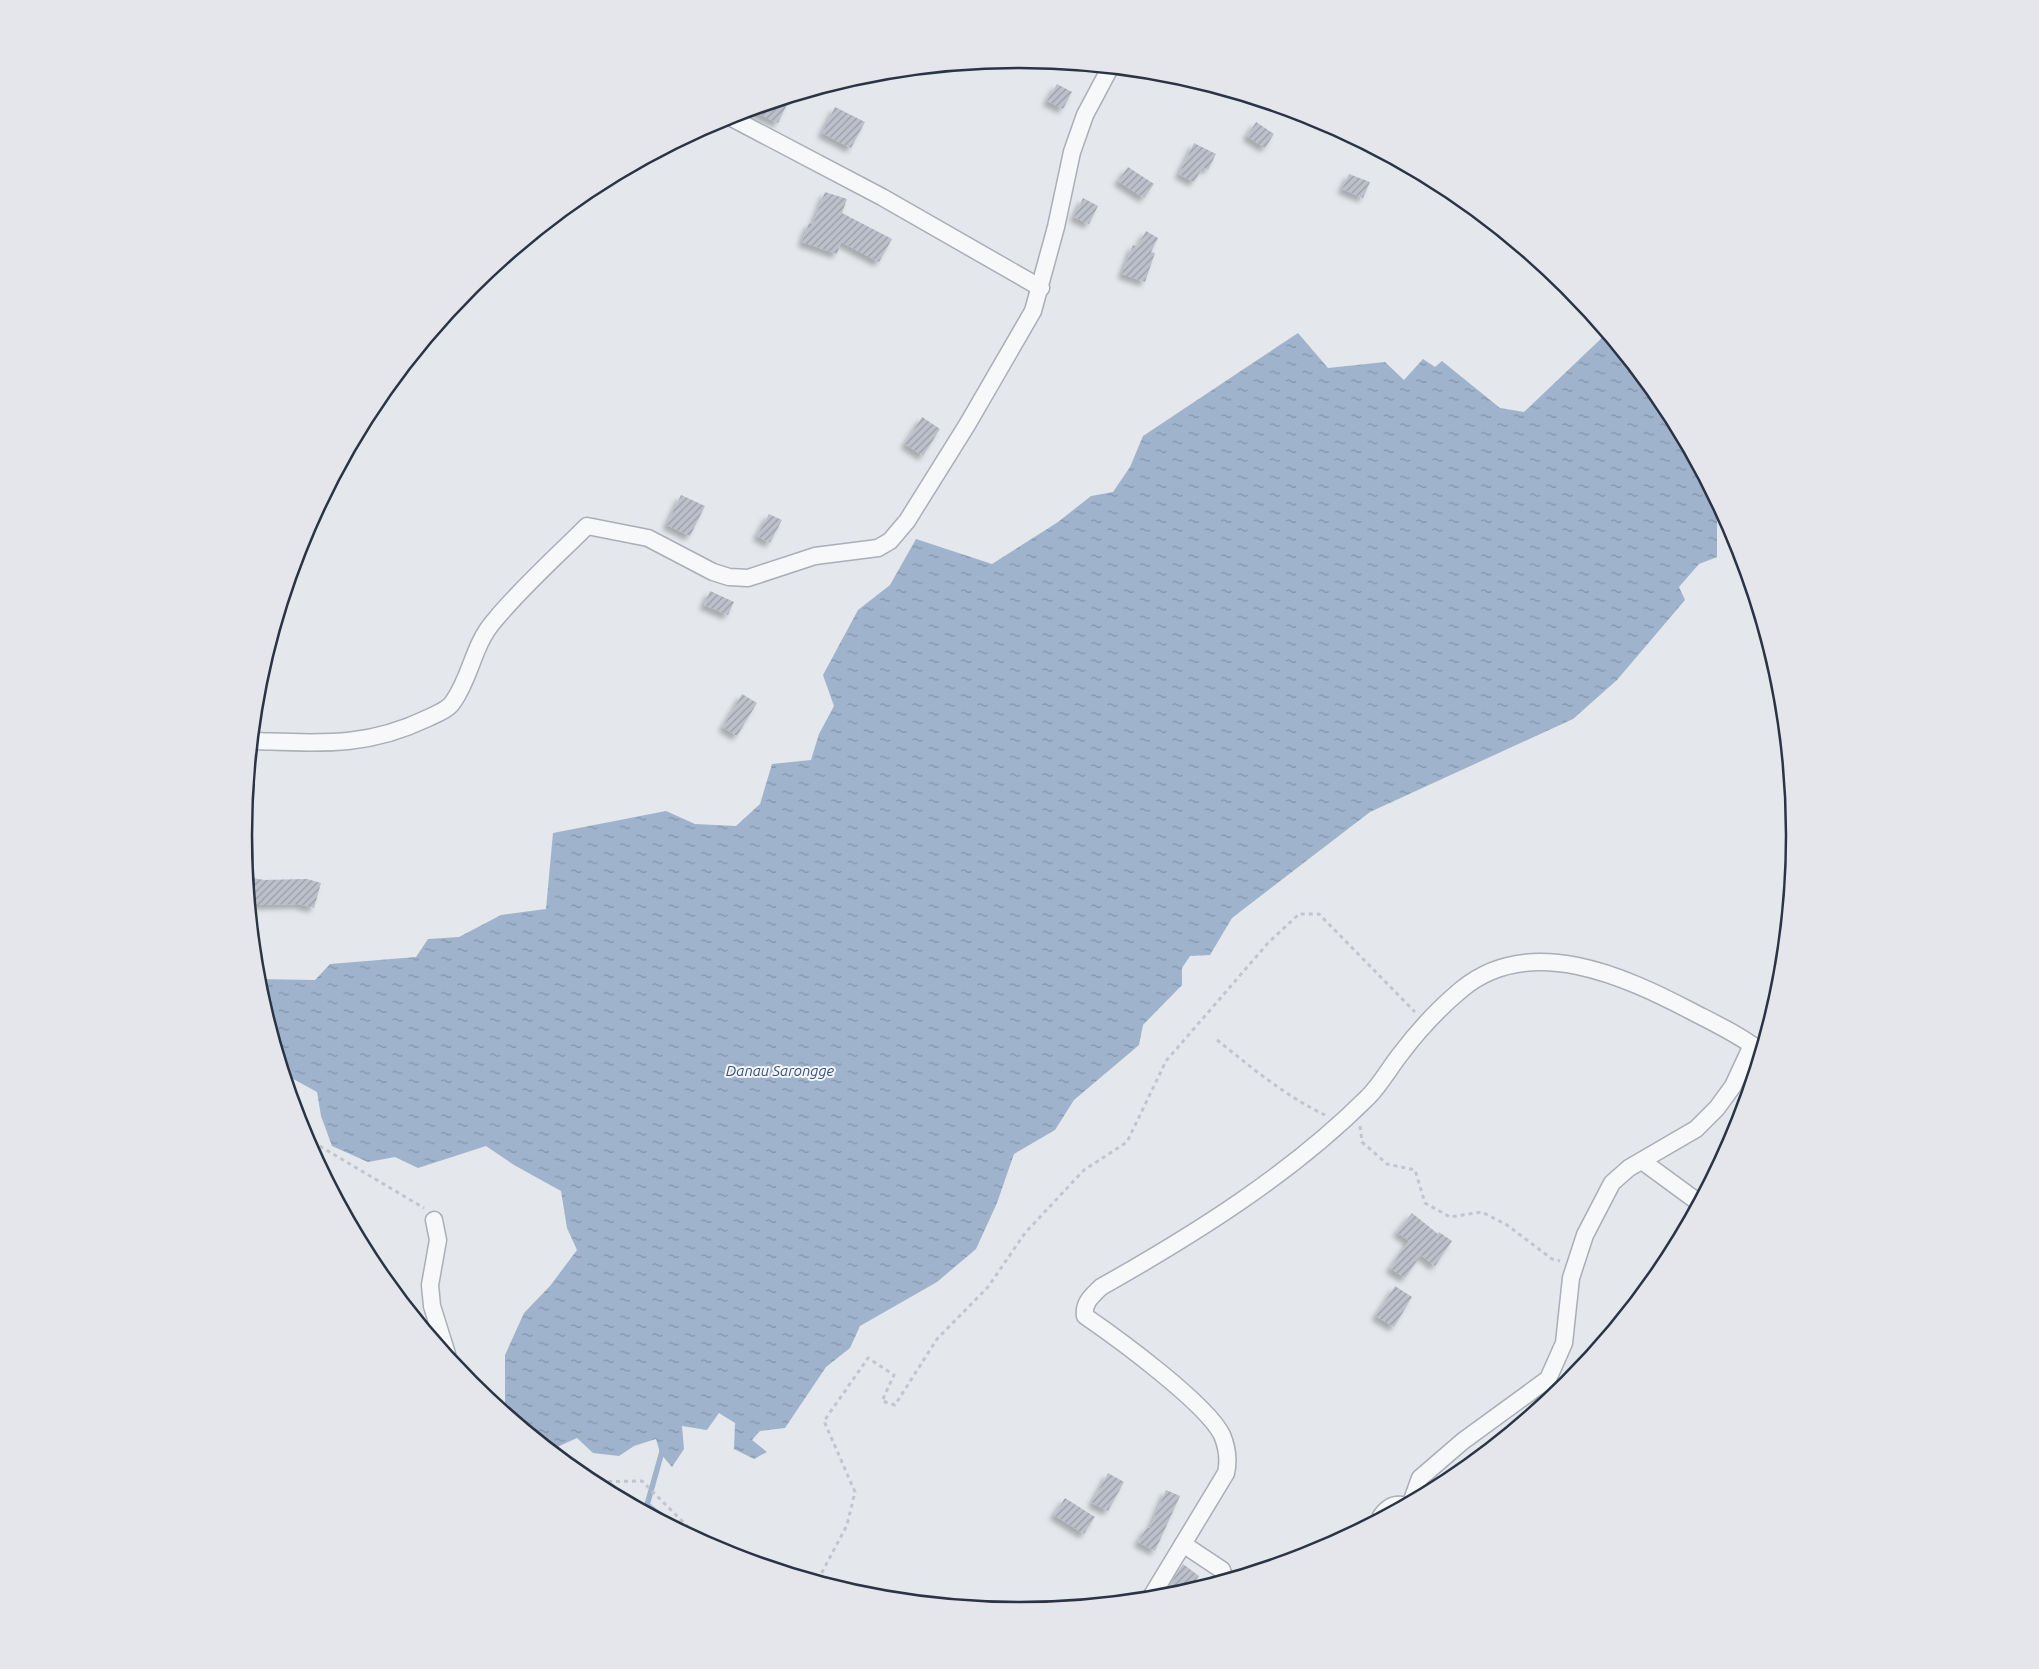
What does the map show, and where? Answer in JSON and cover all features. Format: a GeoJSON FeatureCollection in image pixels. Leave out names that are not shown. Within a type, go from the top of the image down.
{"type":"FeatureCollection","features":[{"type":"Feature","properties":{"kind":"street"},"geometry":{"type":"LineString","coordinates":[[258,741],[336,743],[384,736],[413,726],[442,711],[452,704],[464,682],[478,643],[494,621],[587,526],[648,538],[712,572],[729,577],[748,578],[815,556],[878,548],[890,541],[907,521],[968,425],[1033,311],[1041,288],[1072,152],[1085,114],[1107,73]]}},
{"type":"Feature","properties":{"kind":"street"},"geometry":{"type":"LineString","coordinates":[[738,121],[882,197],[1041,288]]}},
{"type":"Feature","properties":{"kind":"street"},"geometry":{"type":"LineString","coordinates":[[1155,1589],[1226,1472],[1228,1454],[1221,1434],[1196,1405],[1119,1340],[1085,1316],[1084,1309],[1088,1300],[1101,1287],[1248,1197],[1298,1159],[1369,1097],[1405,1048],[1427,1023],[1462,989],[1478,977],[1514,964],[1535,962],[1592,968],[1648,989],[1756,1048]]}},
{"type":"Feature","properties":{"kind":"street"},"geometry":{"type":"LineString","coordinates":[[1415,1491],[1420,1478],[1463,1441],[1548,1379],[1564,1344],[1571,1278],[1585,1235],[1612,1183],[1642,1161],[1696,1129],[1717,1108],[1741,1074],[1755,1049]]}},
{"type":"Feature","properties":{"kind":"street"},"geometry":{"type":"LineString","coordinates":[[1642,1161],[1694,1199]]}},
{"type":"Feature","properties":{"kind":"street"},"geometry":{"type":"LineString","coordinates":[[434,1220],[438,1240],[430,1285],[432,1306],[442,1339]]}},
{"type":"Feature","properties":{"kind":"street"},"geometry":{"type":"LineString","coordinates":[[1182,1544],[1222,1570],[1223,1573]]}},
{"type":"Feature","properties":{"kind":"path"},"geometry":{"type":"LineString","coordinates":[[821,1575],[847,1526],[855,1492],[824,1421],[868,1358],[894,1375],[882,1402],[895,1405],[937,1339],[988,1287],[1026,1233],[1084,1170],[1128,1142],[1166,1061],[1268,943],[1298,914],[1319,914],[1427,1023]]}},
{"type":"Feature","properties":{"kind":"path"},"geometry":{"type":"LineString","coordinates":[[1217,1040],[1308,1108],[1338,1123]]}},
{"type":"Feature","properties":{"kind":"path"},"geometry":{"type":"LineString","coordinates":[[1359,1105],[1362,1142],[1387,1164],[1415,1170],[1425,1203],[1450,1217],[1482,1212],[1507,1225],[1552,1259],[1576,1265]]}},
{"type":"Feature","properties":{"kind":"path"},"geometry":{"type":"LineString","coordinates":[[319,1146],[423,1206],[434,1220]]}},
{"type":"Feature","properties":{"kind":"path"},"geometry":{"type":"LineString","coordinates":[[608,1482],[642,1481],[686,1525]]}},
{"type":"Feature","properties":{"kind":"water","name":"Danau Sarongge"},"geometry":{"type":"Polygon","coordinates":[[[1298,333],[1328,368],[1385,362],[1404,380],[1423,359],[1435,367],[1442,361],[1500,408],[1524,412],[1603,337],[1657,408],[1684,451],[1707,495],[1717,517],[1717,557],[1699,564],[1679,587],[1685,600],[1617,680],[1573,719],[1370,812],[1232,918],[1210,955],[1190,956],[1182,968],[1182,985],[1143,1025],[1139,1045],[1074,1100],[1055,1130],[1014,1154],[997,1203],[976,1249],[937,1282],[860,1326],[850,1348],[826,1367],[785,1428],[760,1431],[752,1440],[767,1452],[754,1459],[734,1449],[735,1423],[719,1413],[707,1430],[682,1426],[684,1449],[672,1467],[660,1453],[656,1439],[634,1446],[619,1456],[593,1453],[577,1438],[558,1447],[505,1403],[505,1355],[524,1313],[550,1286],[577,1250],[567,1228],[561,1191],[514,1165],[486,1146],[418,1168],[395,1157],[368,1162],[332,1146],[321,1116],[317,1092],[292,1078],[266,979],[315,980],[330,964],[416,957],[428,939],[459,937],[501,915],[546,909],[553,833],[666,811],[695,824],[736,826],[760,804],[772,764],[811,760],[819,734],[834,706],[823,675],[858,610],[890,585],[916,539],[992,564],[1058,522],[1091,496],[1113,492],[1130,467],[1143,436],[1298,333]]]}},
{"type":"Feature","properties":{"kind":"building"},"geometry":{"type":"Polygon","coordinates":[[[1057,84],[1072,92],[1063,109],[1047,101],[1057,84]]]}},
{"type":"Feature","properties":{"kind":"building"},"geometry":{"type":"Polygon","coordinates":[[[787,104],[778,123],[758,114],[787,104]]]}},
{"type":"Feature","properties":{"kind":"building"},"geometry":{"type":"Polygon","coordinates":[[[835,107],[865,122],[851,148],[822,133],[835,107]]]}},
{"type":"Feature","properties":{"kind":"building"},"geometry":{"type":"Polygon","coordinates":[[[1256,122],[1274,134],[1265,148],[1247,136],[1256,122]]]}},
{"type":"Feature","properties":{"kind":"building"},"geometry":{"type":"Polygon","coordinates":[[[1194,143],[1216,154],[1208,170],[1203,167],[1194,182],[1179,174],[1194,143]]]}},
{"type":"Feature","properties":{"kind":"building"},"geometry":{"type":"Polygon","coordinates":[[[1128,167],[1154,184],[1144,198],[1118,181],[1128,167]]]}},
{"type":"Feature","properties":{"kind":"building"},"geometry":{"type":"Polygon","coordinates":[[[1349,174],[1370,182],[1363,198],[1342,189],[1349,174]]]}},
{"type":"Feature","properties":{"kind":"building"},"geometry":{"type":"Polygon","coordinates":[[[825,192],[847,199],[842,213],[892,239],[879,262],[841,242],[837,254],[802,242],[809,223],[813,224],[825,192]]]}},
{"type":"Feature","properties":{"kind":"building"},"geometry":{"type":"Polygon","coordinates":[[[1083,198],[1098,206],[1089,224],[1074,217],[1083,198]]]}},
{"type":"Feature","properties":{"kind":"building"},"geometry":{"type":"Polygon","coordinates":[[[1146,231],[1158,238],[1151,252],[1155,253],[1145,282],[1122,274],[1133,245],[1137,247],[1146,231]]]}},
{"type":"Feature","properties":{"kind":"building"},"geometry":{"type":"Polygon","coordinates":[[[922,417],[940,429],[923,456],[905,444],[922,417]]]}},
{"type":"Feature","properties":{"kind":"building"},"geometry":{"type":"Polygon","coordinates":[[[681,495],[705,506],[690,536],[667,525],[681,495]]]}},
{"type":"Feature","properties":{"kind":"building"},"geometry":{"type":"Polygon","coordinates":[[[769,514],[782,520],[770,543],[757,536],[769,514]]]}},
{"type":"Feature","properties":{"kind":"building"},"geometry":{"type":"Polygon","coordinates":[[[710,591],[734,602],[728,615],[704,605],[710,591]]]}},
{"type":"Feature","properties":{"kind":"building"},"geometry":{"type":"Polygon","coordinates":[[[742,694],[757,703],[737,736],[723,727],[742,694]]]}},
{"type":"Feature","properties":{"kind":"building"},"geometry":{"type":"Polygon","coordinates":[[[254,878],[264,880],[307,879],[321,883],[314,908],[298,904],[263,905],[256,903],[254,878]]]}},
{"type":"Feature","properties":{"kind":"building"},"geometry":{"type":"Polygon","coordinates":[[[1412,1213],[1438,1234],[1439,1232],[1452,1241],[1435,1266],[1421,1255],[1405,1278],[1390,1268],[1409,1241],[1397,1232],[1412,1213]]]}},
{"type":"Feature","properties":{"kind":"building"},"geometry":{"type":"Polygon","coordinates":[[[1395,1286],[1412,1297],[1394,1327],[1376,1316],[1395,1286]]]}},
{"type":"Feature","properties":{"kind":"building"},"geometry":{"type":"Polygon","coordinates":[[[1108,1473],[1124,1482],[1108,1511],[1092,1503],[1108,1473]]]}},
{"type":"Feature","properties":{"kind":"building"},"geometry":{"type":"Polygon","coordinates":[[[1166,1490],[1180,1496],[1155,1551],[1138,1542],[1147,1527],[1150,1528],[1166,1490]]]}},
{"type":"Feature","properties":{"kind":"building"},"geometry":{"type":"Polygon","coordinates":[[[1065,1498],[1095,1517],[1084,1534],[1054,1515],[1065,1498]]]}},
{"type":"Feature","properties":{"kind":"building"},"geometry":{"type":"Polygon","coordinates":[[[1183,1564],[1199,1576],[1196,1580],[1169,1587],[1183,1564]]]}},
{"type":"Feature","properties":{"kind":"waterway"},"geometry":{"type":"LineString","coordinates":[[647,1505],[663,1448]]}}]}
